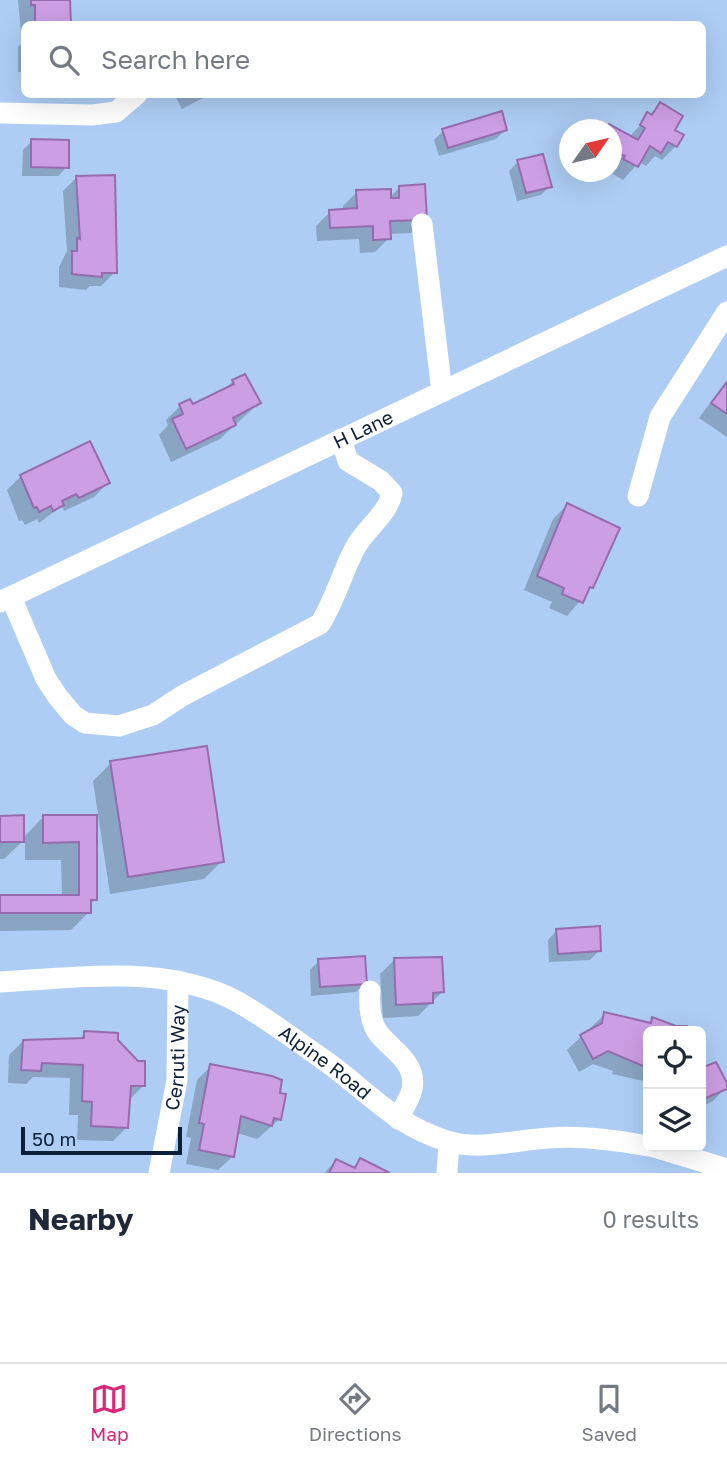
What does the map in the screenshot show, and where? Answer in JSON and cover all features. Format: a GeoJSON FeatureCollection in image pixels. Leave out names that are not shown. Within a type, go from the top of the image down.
{"type":"FeatureCollection","features":[{"type":"Feature","properties":{"kind":"street"},"geometry":{"type":"LineString","coordinates":[[0,113],[92,115],[116,112],[132,98]]}},
{"type":"Feature","properties":{"kind":"street"},"geometry":{"type":"LineString","coordinates":[[422,224],[442,392]]}},
{"type":"Feature","properties":{"kind":"street","name":"H Lane"},"geometry":{"type":"LineString","coordinates":[[6,600],[727,256]]}},
{"type":"Feature","properties":{"kind":"street"},"geometry":{"type":"LineString","coordinates":[[638,496],[660,417],[727,312]]}},
{"type":"Feature","properties":{"kind":"street"},"geometry":{"type":"LineString","coordinates":[[6,600],[46,679],[73,715],[85,723],[119,726],[153,715],[182,696],[320,624],[356,547],[390,504],[392,493],[381,481],[348,461],[341,439]]}},
{"type":"Feature","properties":{"kind":"street","name":"Alpine Road"},"geometry":{"type":"LineString","coordinates":[[0,982],[142,975],[178,981],[227,996],[326,1061],[398,1119],[449,1142],[496,1144],[550,1137],[615,1140],[643,1145]]}},
{"type":"Feature","properties":{"kind":"street","name":"Cerruti Way"},"geometry":{"type":"LineString","coordinates":[[159,1173],[177,1080],[178,981]]}},
{"type":"Feature","properties":{"kind":"street"},"geometry":{"type":"LineString","coordinates":[[370,991],[372,1016],[378,1032],[406,1061],[412,1073],[412,1090],[398,1119]]}},
{"type":"Feature","properties":{"kind":"street"},"geometry":{"type":"LineString","coordinates":[[446,1173],[449,1142]]}},
{"type":"Feature","properties":{"kind":"street"},"geometry":{"type":"LineString","coordinates":[[671,1152],[727,1169]]}},
{"type":"Feature","properties":{"kind":"building"},"geometry":{"type":"Polygon","coordinates":[[[31,0],[70,0],[71,21],[35,21],[35,5],[31,5],[31,0]]]}},
{"type":"Feature","properties":{"kind":"building"},"geometry":{"type":"Polygon","coordinates":[[[660,102],[683,116],[675,130],[684,135],[677,147],[668,142],[661,153],[650,146],[638,167],[623,159],[625,156],[622,155],[622,131],[638,140],[645,128],[640,125],[647,112],[652,115],[660,102]]]}},
{"type":"Feature","properties":{"kind":"building"},"geometry":{"type":"Polygon","coordinates":[[[502,111],[507,130],[448,148],[442,129],[502,111]]]}},
{"type":"Feature","properties":{"kind":"building"},"geometry":{"type":"Polygon","coordinates":[[[31,139],[69,140],[69,168],[31,167],[31,139]]]}},
{"type":"Feature","properties":{"kind":"building"},"geometry":{"type":"Polygon","coordinates":[[[543,154],[552,187],[526,193],[517,160],[543,154]]]}},
{"type":"Feature","properties":{"kind":"building"},"geometry":{"type":"Polygon","coordinates":[[[115,175],[117,273],[102,273],[102,277],[72,274],[72,251],[77,251],[77,238],[80,239],[76,176],[115,175]]]}},
{"type":"Feature","properties":{"kind":"building"},"geometry":{"type":"Polygon","coordinates":[[[425,184],[427,220],[390,221],[391,239],[373,240],[373,226],[330,228],[329,210],[357,208],[356,190],[391,189],[391,198],[399,198],[399,186],[425,184]]]}},
{"type":"Feature","properties":{"kind":"building"},"geometry":{"type":"Polygon","coordinates":[[[245,374],[261,403],[233,418],[236,425],[186,449],[172,419],[183,414],[179,404],[190,399],[193,404],[234,384],[232,380],[245,374]]]}},
{"type":"Feature","properties":{"kind":"building"},"geometry":{"type":"Polygon","coordinates":[[[727,382],[727,414],[711,403],[727,382]]]}},
{"type":"Feature","properties":{"kind":"building"},"geometry":{"type":"Polygon","coordinates":[[[90,441],[110,483],[79,498],[76,494],[62,501],[64,505],[53,511],[51,506],[39,512],[37,507],[34,508],[20,475],[90,441]]]}},
{"type":"Feature","properties":{"kind":"building"},"geometry":{"type":"Polygon","coordinates":[[[567,503],[620,528],[593,588],[590,587],[583,603],[562,594],[564,588],[537,576],[567,503]]]}},
{"type":"Feature","properties":{"kind":"building"},"geometry":{"type":"Polygon","coordinates":[[[207,746],[224,862],[128,877],[110,761],[207,746]]]}},
{"type":"Feature","properties":{"kind":"building"},"geometry":{"type":"Polygon","coordinates":[[[24,815],[24,842],[0,842],[0,816],[24,815]]]}},
{"type":"Feature","properties":{"kind":"building"},"geometry":{"type":"Polygon","coordinates":[[[43,815],[97,815],[97,900],[91,900],[91,913],[0,913],[0,895],[79,895],[79,842],[43,843],[43,815]]]}},
{"type":"Feature","properties":{"kind":"building"},"geometry":{"type":"Polygon","coordinates":[[[600,926],[601,951],[558,954],[556,929],[600,926]]]}},
{"type":"Feature","properties":{"kind":"building"},"geometry":{"type":"Polygon","coordinates":[[[365,956],[367,984],[320,987],[318,959],[365,956]]]}},
{"type":"Feature","properties":{"kind":"building"},"geometry":{"type":"Polygon","coordinates":[[[442,957],[444,992],[433,993],[433,1003],[396,1005],[394,958],[442,957]]]}},
{"type":"Feature","properties":{"kind":"building"},"geometry":{"type":"Polygon","coordinates":[[[604,1012],[651,1023],[652,1017],[676,1026],[643,1026],[643,1066],[608,1051],[593,1059],[580,1035],[602,1023],[604,1012]]]}},
{"type":"Feature","properties":{"kind":"building"},"geometry":{"type":"Polygon","coordinates":[[[84,1031],[118,1033],[118,1040],[138,1061],[145,1061],[145,1086],[131,1086],[128,1128],[91,1126],[92,1102],[82,1101],[83,1065],[42,1063],[41,1071],[21,1070],[23,1040],[84,1038],[84,1031]]]}},
{"type":"Feature","properties":{"kind":"building"},"geometry":{"type":"Polygon","coordinates":[[[716,1062],[727,1083],[727,1089],[706,1098],[706,1066],[716,1062]]]}},
{"type":"Feature","properties":{"kind":"building"},"geometry":{"type":"Polygon","coordinates":[[[210,1064],[272,1076],[282,1080],[280,1093],[286,1094],[281,1120],[274,1118],[272,1126],[241,1116],[234,1157],[199,1150],[204,1124],[199,1123],[210,1064]]]}},
{"type":"Feature","properties":{"kind":"building"},"geometry":{"type":"Polygon","coordinates":[[[360,1158],[390,1173],[329,1173],[336,1159],[355,1168],[360,1158]]]}}]}
